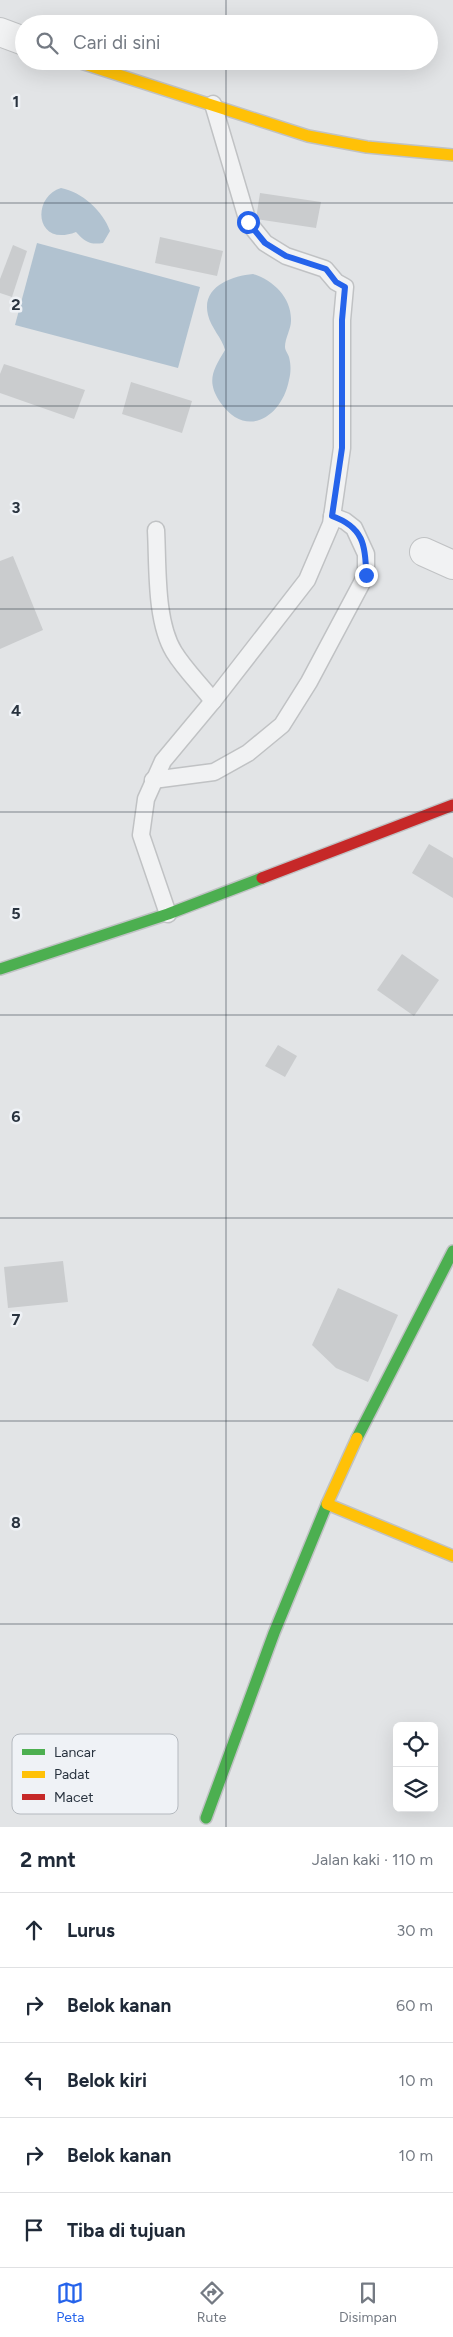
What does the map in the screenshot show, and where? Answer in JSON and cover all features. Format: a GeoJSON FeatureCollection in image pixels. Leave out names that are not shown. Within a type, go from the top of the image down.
{"type":"FeatureCollection","features":[{"type":"Feature","properties":{"kind":"street"},"geometry":{"type":"LineString","coordinates":[[0,32],[15,38]]}},
{"type":"Feature","properties":{"kind":"street"},"geometry":{"type":"LineString","coordinates":[[104,70],[308,136],[367,147],[453,155]]}},
{"type":"Feature","properties":{"kind":"street"},"geometry":{"type":"LineString","coordinates":[[424,552],[453,565]]}},
{"type":"Feature","properties":{"kind":"street"},"geometry":{"type":"LineString","coordinates":[[0,969],[168,914],[453,805]]}},
{"type":"Feature","properties":{"kind":"street"},"geometry":{"type":"LineString","coordinates":[[206,1818],[274,1633],[327,1504],[364,1423],[453,1251]]}},
{"type":"Feature","properties":{"kind":"street"},"geometry":{"type":"LineString","coordinates":[[327,1504],[453,1556]]}},
{"type":"Feature","properties":{"kind":"lane"},"geometry":{"type":"LineString","coordinates":[[168,914],[157,887],[141,835],[142,814],[152,780],[163,761],[213,701],[307,580],[331,524],[342,448],[342,320],[345,287],[336,282],[326,269],[286,256],[265,243],[248,222],[213,104]]}},
{"type":"Feature","properties":{"kind":"lane"},"geometry":{"type":"LineString","coordinates":[[152,780],[214,772],[248,753],[282,725],[309,682],[366,575],[366,554],[354,528],[345,521],[332,516]]}},
{"type":"Feature","properties":{"kind":"lane"},"geometry":{"type":"LineString","coordinates":[[156,530],[160,601],[165,628],[174,652],[213,701]]}},
{"type":"Feature","properties":{"kind":"water"},"geometry":{"type":"Polygon","coordinates":[[[61,188],[84,198],[102,216],[110,231],[103,243],[95,244],[88,242],[76,232],[62,235],[52,233],[45,227],[42,219],[42,210],[45,201],[51,193],[61,188]]]}},
{"type":"Feature","properties":{"kind":"water"},"geometry":{"type":"Polygon","coordinates":[[[37,243],[200,287],[178,368],[15,325],[37,243]]]}},
{"type":"Feature","properties":{"kind":"water"},"geometry":{"type":"Polygon","coordinates":[[[253,274],[274,285],[285,298],[288,305],[291,321],[285,349],[291,368],[285,393],[279,404],[262,419],[251,421],[241,420],[230,413],[220,402],[213,388],[214,370],[225,350],[222,341],[209,320],[207,305],[213,290],[227,280],[253,274]]]}},
{"type":"Feature","properties":{"kind":"building"},"geometry":{"type":"Polygon","coordinates":[[[260,193],[321,202],[316,228],[256,219],[260,193]]]}},
{"type":"Feature","properties":{"kind":"building"},"geometry":{"type":"Polygon","coordinates":[[[160,237],[223,251],[217,276],[155,263],[160,237]]]}},
{"type":"Feature","properties":{"kind":"building"},"geometry":{"type":"Polygon","coordinates":[[[13,245],[27,251],[12,297],[0,293],[0,279],[13,245]]]}},
{"type":"Feature","properties":{"kind":"building"},"geometry":{"type":"Polygon","coordinates":[[[4,364],[85,390],[74,419],[0,393],[0,374],[4,364]]]}},
{"type":"Feature","properties":{"kind":"building"},"geometry":{"type":"Polygon","coordinates":[[[131,382],[192,401],[182,433],[122,414],[131,382]]]}},
{"type":"Feature","properties":{"kind":"building"},"geometry":{"type":"Polygon","coordinates":[[[13,556],[43,630],[0,649],[0,561],[13,556]]]}},
{"type":"Feature","properties":{"kind":"building"},"geometry":{"type":"Polygon","coordinates":[[[429,844],[453,858],[453,898],[412,873],[429,844]]]}},
{"type":"Feature","properties":{"kind":"building"},"geometry":{"type":"Polygon","coordinates":[[[402,954],[439,980],[414,1016],[377,990],[402,954]]]}},
{"type":"Feature","properties":{"kind":"building"},"geometry":{"type":"Polygon","coordinates":[[[278,1045],[297,1056],[285,1077],[265,1066],[278,1045]]]}},
{"type":"Feature","properties":{"kind":"building"},"geometry":{"type":"Polygon","coordinates":[[[63,1261],[68,1302],[8,1308],[4,1267],[63,1261]]]}},
{"type":"Feature","properties":{"kind":"building"},"geometry":{"type":"Polygon","coordinates":[[[338,1288],[398,1315],[368,1382],[336,1368],[312,1345],[338,1288]]]}},
{"type":"Feature","properties":{"kind":"traffic: fast"},"geometry":{"type":"LineString","coordinates":[[0,969],[168,914],[262,878]]}},
{"type":"Feature","properties":{"kind":"traffic: fast"},"geometry":{"type":"LineString","coordinates":[[357,1438],[453,1251]]}},
{"type":"Feature","properties":{"kind":"traffic: fast"},"geometry":{"type":"LineString","coordinates":[[206,1818],[274,1633],[327,1504]]}},
{"type":"Feature","properties":{"kind":"traffic: slow"},"geometry":{"type":"LineString","coordinates":[[103,70],[308,136],[367,147],[453,155]]}},
{"type":"Feature","properties":{"kind":"traffic: slow"},"geometry":{"type":"LineString","coordinates":[[357,1438],[327,1504],[453,1556]]}},
{"type":"Feature","properties":{"kind":"traffic: jam"},"geometry":{"type":"LineString","coordinates":[[262,878],[453,805]]}},
{"type":"Feature","properties":{"kind":"route"},"geometry":{"type":"LineString","coordinates":[[248,222],[265,243],[286,256],[326,269],[336,282],[345,287],[342,320],[342,448],[332,516],[345,521],[354,528],[360,537],[366,554],[366,575]]}}]}
